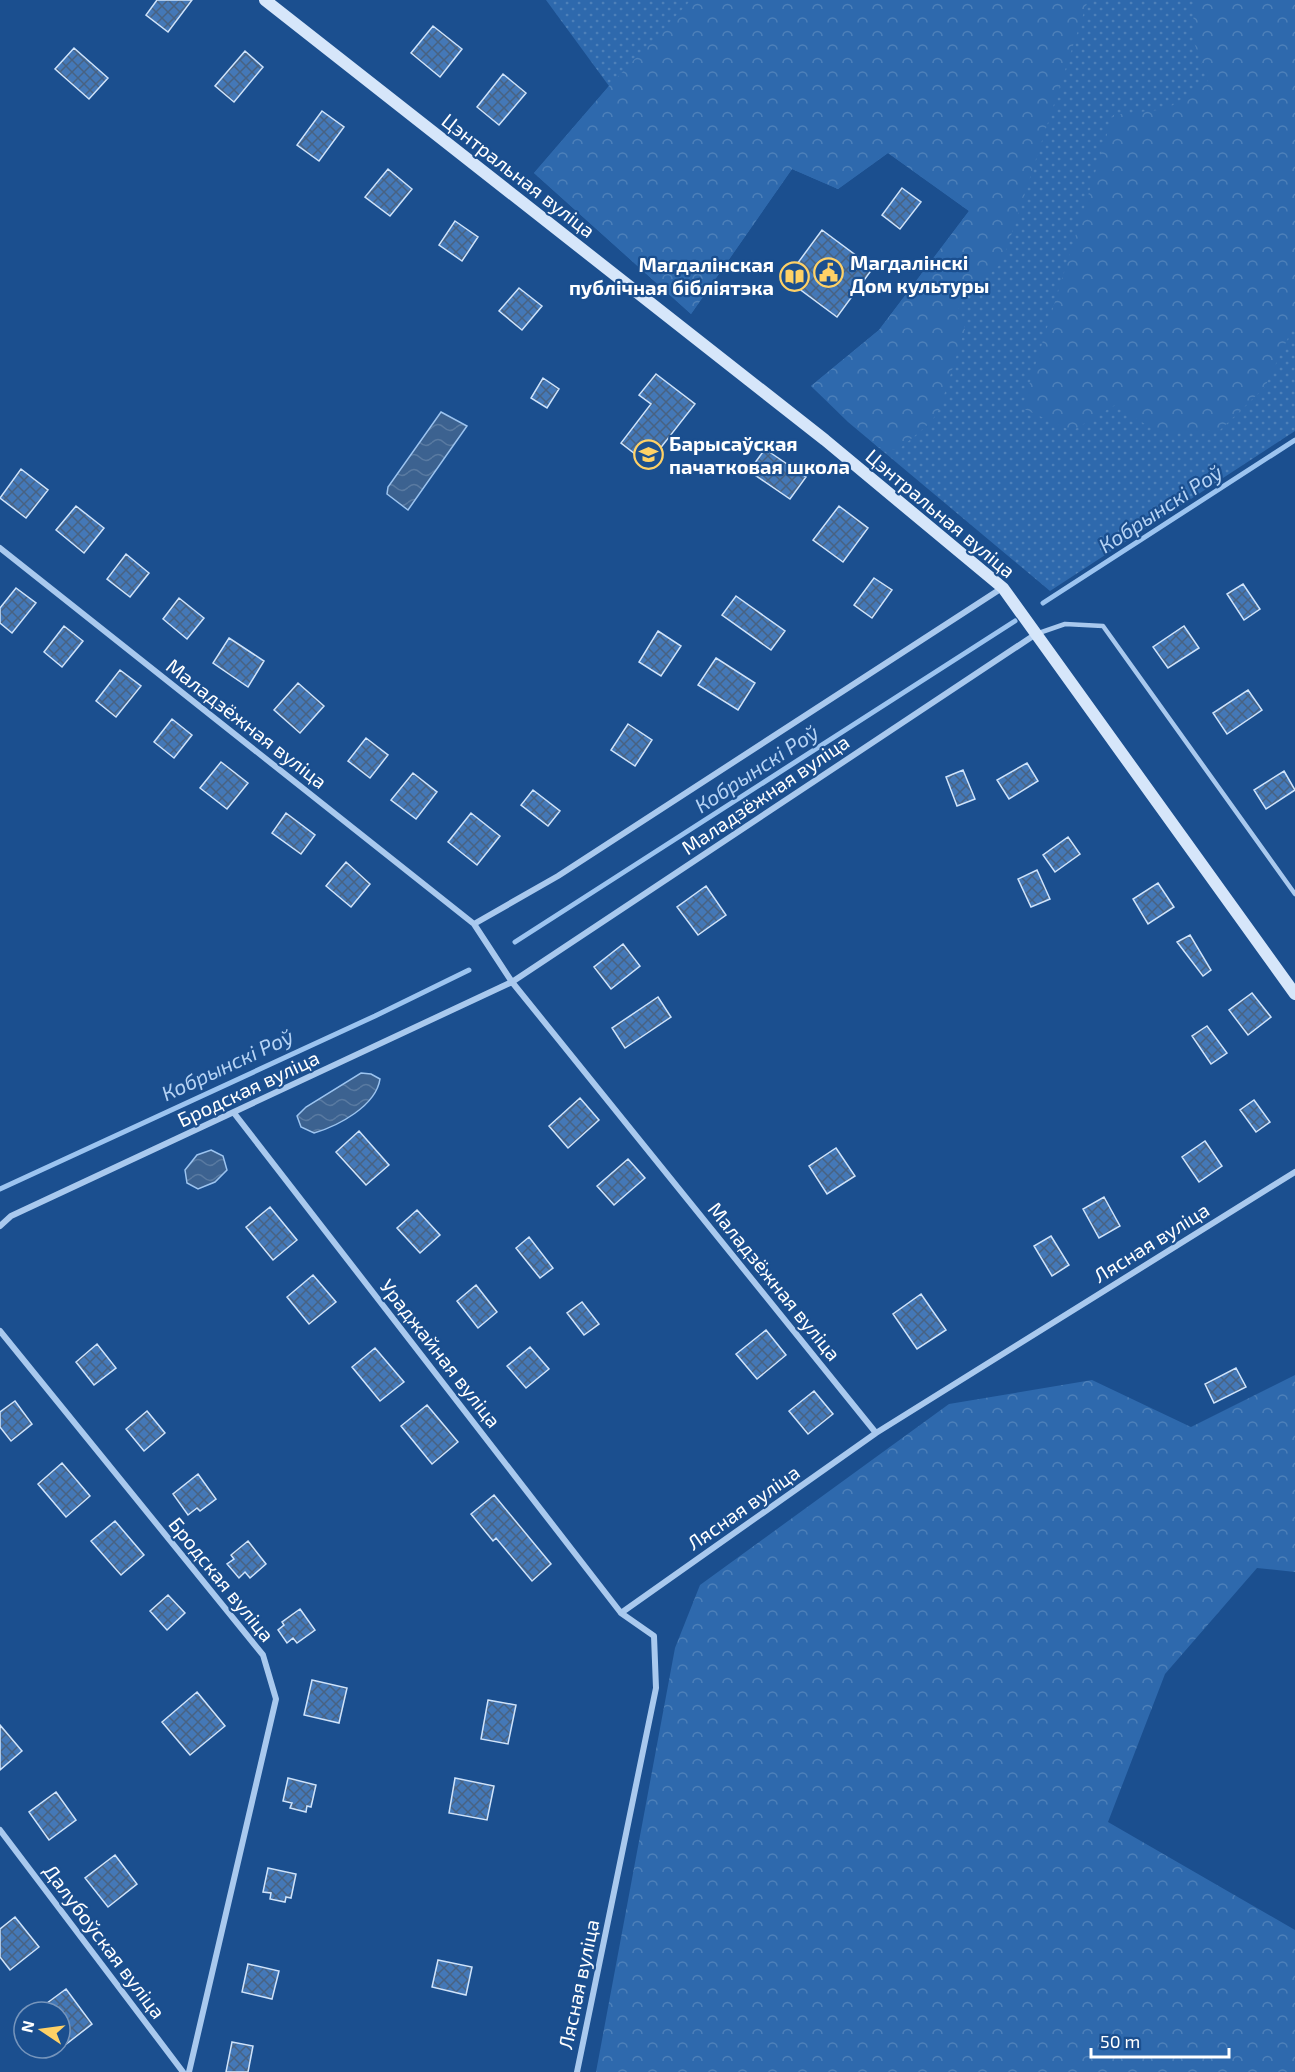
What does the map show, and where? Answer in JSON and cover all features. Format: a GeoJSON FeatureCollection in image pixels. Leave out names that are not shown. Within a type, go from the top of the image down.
{"type":"FeatureCollection","features":[{"type":"Feature","properties":{"kind":"street","name":"Цэнтральная вуліца"},"geometry":{"type":"LineString","coordinates":[[265,0],[825,440],[1003,588],[1295,994]]}},
{"type":"Feature","properties":{"kind":"street","name":"Маладзёжная вуліца"},"geometry":{"type":"LineString","coordinates":[[0,548],[474,924],[512,982],[876,1433]]}},
{"type":"Feature","properties":{"kind":"street"},"geometry":{"type":"LineString","coordinates":[[474,924],[558,876],[1003,588]]}},
{"type":"Feature","properties":{"kind":"street","name":"Маладзёжная вуліца"},"geometry":{"type":"LineString","coordinates":[[512,982],[1036,634]]}},
{"type":"Feature","properties":{"kind":"street","name":"Бродская вуліца"},"geometry":{"type":"LineString","coordinates":[[0,1226],[11,1216],[512,982]]}},
{"type":"Feature","properties":{"kind":"street","name":"Ураджайная вуліца"},"geometry":{"type":"LineString","coordinates":[[234,1113],[621,1613]]}},
{"type":"Feature","properties":{"kind":"street","name":"Лясная вуліца"},"geometry":{"type":"LineString","coordinates":[[577,2072],[656,1688],[654,1636],[621,1613],[876,1433],[1295,1172]]}},
{"type":"Feature","properties":{"kind":"street","name":"Бродская вуліца"},"geometry":{"type":"LineString","coordinates":[[0,1331],[264,1656],[276,1699],[189,2072]]}},
{"type":"Feature","properties":{"kind":"street","name":"Далубоўская вуліца"},"geometry":{"type":"LineString","coordinates":[[0,1830],[183,2072]]}},
{"type":"Feature","properties":{"kind":"lane"},"geometry":{"type":"LineString","coordinates":[[1036,634],[1065,624],[1103,626],[1295,894]]}},
{"type":"Feature","properties":{"kind":"green space"},"geometry":{"type":"Polygon","coordinates":[[[546,0],[1295,0],[1295,431],[1050,591],[848,422],[811,386],[879,330],[969,211],[888,153],[838,189],[792,169],[691,314],[534,173],[609,86],[546,0]]]}},
{"type":"Feature","properties":{"kind":"green space"},"geometry":{"type":"Polygon","coordinates":[[[691,0],[1088,0],[1002,263],[957,303],[965,329],[940,408],[931,422],[898,450],[878,447],[811,386],[879,330],[969,211],[888,153],[838,189],[792,169],[691,314],[534,173],[609,86],[691,0]]]}},
{"type":"Feature","properties":{"kind":"green space"},"geometry":{"type":"Polygon","coordinates":[[[1194,0],[1295,0],[1295,323],[1265,387],[1220,430],[1159,433],[1115,405],[1072,431],[1022,408],[1113,115],[1167,109],[1208,81],[1193,40],[1194,0]]]}},
{"type":"Feature","properties":{"kind":"green space"},"geometry":{"type":"Polygon","coordinates":[[[1295,1375],[1295,1572],[1257,1568],[1165,1674],[1108,1822],[1295,1930],[1295,2072],[596,2072],[675,1648],[700,1585],[949,1404],[1092,1380],[1191,1427],[1295,1375]]]}},
{"type":"Feature","properties":{"kind":"water"},"geometry":{"type":"Polygon","coordinates":[[[441,412],[467,426],[408,510],[387,494],[388,487],[441,412]]]}},
{"type":"Feature","properties":{"kind":"water"},"geometry":{"type":"Polygon","coordinates":[[[361,1073],[371,1074],[380,1079],[377,1089],[364,1106],[344,1120],[314,1133],[301,1127],[297,1116],[306,1107],[361,1073]]]}},
{"type":"Feature","properties":{"kind":"water"},"geometry":{"type":"Polygon","coordinates":[[[211,1150],[223,1156],[227,1170],[215,1182],[198,1189],[187,1183],[185,1170],[197,1155],[211,1150]]]}},
{"type":"Feature","properties":{"kind":"building"},"geometry":{"type":"Polygon","coordinates":[[[157,0],[192,0],[168,32],[146,15],[157,0]]]}},
{"type":"Feature","properties":{"kind":"building"},"geometry":{"type":"Polygon","coordinates":[[[433,26],[462,49],[440,77],[411,53],[433,26]]]}},
{"type":"Feature","properties":{"kind":"building"},"geometry":{"type":"Polygon","coordinates":[[[74,48],[108,78],[89,99],[55,69],[74,48]]]}},
{"type":"Feature","properties":{"kind":"building"},"geometry":{"type":"Polygon","coordinates":[[[245,51],[263,67],[234,102],[215,86],[245,51]]]}},
{"type":"Feature","properties":{"kind":"building"},"geometry":{"type":"Polygon","coordinates":[[[503,74],[526,93],[499,125],[477,107],[503,74]]]}},
{"type":"Feature","properties":{"kind":"building"},"geometry":{"type":"Polygon","coordinates":[[[322,111],[344,127],[319,161],[297,145],[322,111]]]}},
{"type":"Feature","properties":{"kind":"building"},"geometry":{"type":"Polygon","coordinates":[[[388,169],[412,189],[390,216],[365,197],[388,169]]]}},
{"type":"Feature","properties":{"kind":"building"},"geometry":{"type":"Polygon","coordinates":[[[902,188],[921,202],[900,229],[882,215],[902,188]]]}},
{"type":"Feature","properties":{"kind":"building"},"geometry":{"type":"Polygon","coordinates":[[[455,221],[478,237],[462,261],[439,245],[455,221]]]}},
{"type":"Feature","properties":{"kind":"building","name":"Магдалінскі Дом культуры"},"geometry":{"type":"Polygon","coordinates":[[[822,230],[873,268],[837,317],[786,279],[822,230]]]}},
{"type":"Feature","properties":{"kind":"building"},"geometry":{"type":"Polygon","coordinates":[[[519,288],[542,306],[522,330],[499,311],[519,288]]]}},
{"type":"Feature","properties":{"kind":"building"},"geometry":{"type":"Polygon","coordinates":[[[656,374],[695,404],[648,464],[621,443],[651,404],[639,395],[656,374]]]}},
{"type":"Feature","properties":{"kind":"building"},"geometry":{"type":"Polygon","coordinates":[[[543,378],[559,389],[547,408],[531,398],[543,378]]]}},
{"type":"Feature","properties":{"kind":"building"},"geometry":{"type":"Polygon","coordinates":[[[765,449],[806,477],[790,499],[749,471],[765,449]]]}},
{"type":"Feature","properties":{"kind":"building"},"geometry":{"type":"Polygon","coordinates":[[[21,469],[48,490],[26,518],[0,498],[21,469]]]}},
{"type":"Feature","properties":{"kind":"building"},"geometry":{"type":"Polygon","coordinates":[[[76,506],[104,528],[84,553],[56,530],[76,506]]]}},
{"type":"Feature","properties":{"kind":"building"},"geometry":{"type":"Polygon","coordinates":[[[839,506],[868,528],[843,562],[813,540],[839,506]]]}},
{"type":"Feature","properties":{"kind":"building"},"geometry":{"type":"Polygon","coordinates":[[[126,554],[149,573],[130,597],[107,579],[126,554]]]}},
{"type":"Feature","properties":{"kind":"building"},"geometry":{"type":"Polygon","coordinates":[[[874,578],[892,590],[872,618],[854,605],[874,578]]]}},
{"type":"Feature","properties":{"kind":"building"},"geometry":{"type":"Polygon","coordinates":[[[1243,584],[1260,609],[1244,620],[1227,594],[1243,584]]]}},
{"type":"Feature","properties":{"kind":"building"},"geometry":{"type":"Polygon","coordinates":[[[16,588],[36,603],[12,633],[0,623],[0,608],[16,588]]]}},
{"type":"Feature","properties":{"kind":"building"},"geometry":{"type":"Polygon","coordinates":[[[736,596],[785,631],[771,650],[722,615],[736,596]]]}},
{"type":"Feature","properties":{"kind":"building"},"geometry":{"type":"Polygon","coordinates":[[[179,598],[204,618],[187,639],[163,619],[179,598]]]}},
{"type":"Feature","properties":{"kind":"building"},"geometry":{"type":"Polygon","coordinates":[[[64,626],[83,641],[62,667],[44,652],[64,626]]]}},
{"type":"Feature","properties":{"kind":"building"},"geometry":{"type":"Polygon","coordinates":[[[1184,626],[1199,648],[1168,668],[1153,647],[1184,626]]]}},
{"type":"Feature","properties":{"kind":"building"},"geometry":{"type":"Polygon","coordinates":[[[658,631],[681,646],[661,676],[639,662],[658,631]]]}},
{"type":"Feature","properties":{"kind":"building"},"geometry":{"type":"Polygon","coordinates":[[[229,638],[264,661],[248,687],[213,663],[229,638]]]}},
{"type":"Feature","properties":{"kind":"building"},"geometry":{"type":"Polygon","coordinates":[[[716,658],[755,683],[738,710],[698,685],[716,658]]]}},
{"type":"Feature","properties":{"kind":"building"},"geometry":{"type":"Polygon","coordinates":[[[120,670],[141,686],[116,717],[96,701],[120,670]]]}},
{"type":"Feature","properties":{"kind":"building"},"geometry":{"type":"Polygon","coordinates":[[[298,683],[324,706],[300,733],[274,710],[298,683]]]}},
{"type":"Feature","properties":{"kind":"building"},"geometry":{"type":"Polygon","coordinates":[[[1248,690],[1262,710],[1227,734],[1213,713],[1248,690]]]}},
{"type":"Feature","properties":{"kind":"building"},"geometry":{"type":"Polygon","coordinates":[[[172,719],[192,735],[174,758],[154,742],[172,719]]]}},
{"type":"Feature","properties":{"kind":"building"},"geometry":{"type":"Polygon","coordinates":[[[628,724],[652,740],[635,766],[611,750],[628,724]]]}},
{"type":"Feature","properties":{"kind":"building"},"geometry":{"type":"Polygon","coordinates":[[[366,738],[388,755],[370,778],[348,761],[366,738]]]}},
{"type":"Feature","properties":{"kind":"building"},"geometry":{"type":"Polygon","coordinates":[[[221,762],[248,783],[227,809],[200,788],[221,762]]]}},
{"type":"Feature","properties":{"kind":"building"},"geometry":{"type":"Polygon","coordinates":[[[1027,763],[1038,781],[1009,799],[997,780],[1027,763]]]}},
{"type":"Feature","properties":{"kind":"building"},"geometry":{"type":"Polygon","coordinates":[[[963,770],[975,799],[957,806],[946,777],[963,770]]]}},
{"type":"Feature","properties":{"kind":"building"},"geometry":{"type":"Polygon","coordinates":[[[1284,771],[1295,790],[1266,809],[1254,790],[1284,771]]]}},
{"type":"Feature","properties":{"kind":"building"},"geometry":{"type":"Polygon","coordinates":[[[413,773],[437,792],[416,819],[391,800],[413,773]]]}},
{"type":"Feature","properties":{"kind":"building"},"geometry":{"type":"Polygon","coordinates":[[[533,790],[560,811],[548,826],[521,805],[533,790]]]}},
{"type":"Feature","properties":{"kind":"building"},"geometry":{"type":"Polygon","coordinates":[[[286,813],[315,835],[301,854],[272,833],[286,813]]]}},
{"type":"Feature","properties":{"kind":"building"},"geometry":{"type":"Polygon","coordinates":[[[471,813],[500,836],[477,865],[448,842],[471,813]]]}},
{"type":"Feature","properties":{"kind":"building"},"geometry":{"type":"Polygon","coordinates":[[[1068,837],[1080,854],[1055,872],[1043,855],[1068,837]]]}},
{"type":"Feature","properties":{"kind":"building"},"geometry":{"type":"Polygon","coordinates":[[[346,862],[370,884],[351,907],[326,886],[346,862]]]}},
{"type":"Feature","properties":{"kind":"building"},"geometry":{"type":"Polygon","coordinates":[[[1037,870],[1050,899],[1031,907],[1018,879],[1037,870]]]}},
{"type":"Feature","properties":{"kind":"building"},"geometry":{"type":"Polygon","coordinates":[[[1158,883],[1174,907],[1148,924],[1133,899],[1158,883]]]}},
{"type":"Feature","properties":{"kind":"building"},"geometry":{"type":"Polygon","coordinates":[[[706,886],[726,915],[698,935],[677,907],[706,886]]]}},
{"type":"Feature","properties":{"kind":"building"},"geometry":{"type":"Polygon","coordinates":[[[1190,935],[1211,970],[1203,976],[1177,942],[1190,935]]]}},
{"type":"Feature","properties":{"kind":"building"},"geometry":{"type":"Polygon","coordinates":[[[623,944],[640,966],[611,989],[594,967],[623,944]]]}},
{"type":"Feature","properties":{"kind":"building"},"geometry":{"type":"Polygon","coordinates":[[[1252,993],[1271,1017],[1248,1035],[1229,1010],[1252,993]]]}},
{"type":"Feature","properties":{"kind":"building"},"geometry":{"type":"Polygon","coordinates":[[[658,997],[671,1017],[625,1048],[612,1028],[658,997]]]}},
{"type":"Feature","properties":{"kind":"building"},"geometry":{"type":"Polygon","coordinates":[[[1207,1026],[1227,1053],[1211,1064],[1192,1036],[1207,1026]]]}},
{"type":"Feature","properties":{"kind":"building"},"geometry":{"type":"Polygon","coordinates":[[[580,1098],[599,1120],[568,1148],[549,1126],[580,1098]]]}},
{"type":"Feature","properties":{"kind":"building"},"geometry":{"type":"Polygon","coordinates":[[[1254,1100],[1270,1122],[1256,1132],[1240,1110],[1254,1100]]]}},
{"type":"Feature","properties":{"kind":"building"},"geometry":{"type":"Polygon","coordinates":[[[359,1131],[389,1165],[366,1185],[336,1152],[359,1131]]]}},
{"type":"Feature","properties":{"kind":"building"},"geometry":{"type":"Polygon","coordinates":[[[1205,1141],[1222,1166],[1199,1182],[1182,1157],[1205,1141]]]}},
{"type":"Feature","properties":{"kind":"building"},"geometry":{"type":"Polygon","coordinates":[[[836,1148],[855,1176],[827,1194],[809,1166],[836,1148]]]}},
{"type":"Feature","properties":{"kind":"building"},"geometry":{"type":"Polygon","coordinates":[[[628,1159],[645,1178],[614,1205],[597,1186],[628,1159]]]}},
{"type":"Feature","properties":{"kind":"building"},"geometry":{"type":"Polygon","coordinates":[[[1104,1197],[1120,1226],[1099,1238],[1083,1209],[1104,1197]]]}},
{"type":"Feature","properties":{"kind":"building"},"geometry":{"type":"Polygon","coordinates":[[[270,1207],[297,1240],[273,1260],[246,1227],[270,1207]]]}},
{"type":"Feature","properties":{"kind":"building"},"geometry":{"type":"Polygon","coordinates":[[[417,1210],[440,1235],[420,1253],[397,1228],[417,1210]]]}},
{"type":"Feature","properties":{"kind":"building"},"geometry":{"type":"Polygon","coordinates":[[[1051,1236],[1069,1265],[1052,1276],[1034,1246],[1051,1236]]]}},
{"type":"Feature","properties":{"kind":"building"},"geometry":{"type":"Polygon","coordinates":[[[529,1237],[553,1268],[540,1278],[516,1248],[529,1237]]]}},
{"type":"Feature","properties":{"kind":"building"},"geometry":{"type":"Polygon","coordinates":[[[313,1275],[336,1302],[309,1324],[287,1297],[313,1275]]]}},
{"type":"Feature","properties":{"kind":"building"},"geometry":{"type":"Polygon","coordinates":[[[476,1285],[497,1312],[478,1328],[457,1301],[476,1285]]]}},
{"type":"Feature","properties":{"kind":"building"},"geometry":{"type":"Polygon","coordinates":[[[921,1294],[946,1330],[917,1349],[893,1314],[921,1294]]]}},
{"type":"Feature","properties":{"kind":"building"},"geometry":{"type":"Polygon","coordinates":[[[582,1302],[599,1324],[584,1335],[567,1313],[582,1302]]]}},
{"type":"Feature","properties":{"kind":"building"},"geometry":{"type":"Polygon","coordinates":[[[766,1330],[786,1355],[757,1379],[736,1354],[766,1330]]]}},
{"type":"Feature","properties":{"kind":"building"},"geometry":{"type":"Polygon","coordinates":[[[97,1344],[116,1368],[94,1385],[76,1362],[97,1344]]]}},
{"type":"Feature","properties":{"kind":"building"},"geometry":{"type":"Polygon","coordinates":[[[530,1347],[549,1369],[526,1388],[507,1366],[530,1347]]]}},
{"type":"Feature","properties":{"kind":"building"},"geometry":{"type":"Polygon","coordinates":[[[375,1348],[404,1382],[380,1401],[352,1367],[375,1348]]]}},
{"type":"Feature","properties":{"kind":"building"},"geometry":{"type":"Polygon","coordinates":[[[1236,1368],[1246,1387],[1214,1403],[1205,1384],[1236,1368]]]}},
{"type":"Feature","properties":{"kind":"building"},"geometry":{"type":"Polygon","coordinates":[[[814,1391],[833,1414],[808,1434],[789,1411],[814,1391]]]}},
{"type":"Feature","properties":{"kind":"building"},"geometry":{"type":"Polygon","coordinates":[[[15,1401],[32,1424],[11,1441],[0,1427],[0,1412],[15,1401]]]}},
{"type":"Feature","properties":{"kind":"building"},"geometry":{"type":"Polygon","coordinates":[[[427,1405],[458,1442],[432,1464],[401,1426],[427,1405]]]}},
{"type":"Feature","properties":{"kind":"building"},"geometry":{"type":"Polygon","coordinates":[[[147,1411],[165,1433],[144,1451],[126,1429],[147,1411]]]}},
{"type":"Feature","properties":{"kind":"building"},"geometry":{"type":"Polygon","coordinates":[[[62,1463],[90,1496],[66,1517],[38,1484],[62,1463]]]}},
{"type":"Feature","properties":{"kind":"building"},"geometry":{"type":"Polygon","coordinates":[[[198,1474],[216,1499],[200,1511],[197,1508],[188,1515],[173,1494],[198,1474]]]}},
{"type":"Feature","properties":{"kind":"building"},"geometry":{"type":"Polygon","coordinates":[[[494,1495],[551,1564],[532,1581],[496,1538],[493,1541],[471,1514],[494,1495]]]}},
{"type":"Feature","properties":{"kind":"building"},"geometry":{"type":"Polygon","coordinates":[[[115,1521],[144,1555],[121,1575],[91,1541],[115,1521]]]}},
{"type":"Feature","properties":{"kind":"building"},"geometry":{"type":"Polygon","coordinates":[[[248,1541],[266,1564],[250,1578],[245,1572],[239,1578],[227,1564],[234,1559],[231,1555],[248,1541]]]}},
{"type":"Feature","properties":{"kind":"building"},"geometry":{"type":"Polygon","coordinates":[[[168,1595],[185,1613],[167,1630],[150,1611],[168,1595]]]}},
{"type":"Feature","properties":{"kind":"building"},"geometry":{"type":"Polygon","coordinates":[[[300,1609],[315,1630],[297,1643],[293,1638],[287,1643],[278,1630],[284,1625],[282,1622],[300,1609]]]}},
{"type":"Feature","properties":{"kind":"building"},"geometry":{"type":"Polygon","coordinates":[[[312,1680],[347,1688],[339,1723],[304,1715],[312,1680]]]}},
{"type":"Feature","properties":{"kind":"building"},"geometry":{"type":"Polygon","coordinates":[[[197,1692],[225,1726],[190,1755],[162,1722],[197,1692]]]}},
{"type":"Feature","properties":{"kind":"building"},"geometry":{"type":"Polygon","coordinates":[[[488,1700],[516,1705],[508,1744],[481,1739],[488,1700]]]}},
{"type":"Feature","properties":{"kind":"building"},"geometry":{"type":"Polygon","coordinates":[[[0,1725],[22,1751],[0,1770],[0,1725]]]}},
{"type":"Feature","properties":{"kind":"building"},"geometry":{"type":"Polygon","coordinates":[[[288,1778],[316,1785],[311,1807],[307,1806],[306,1812],[290,1808],[292,1803],[283,1801],[288,1778]]]}},
{"type":"Feature","properties":{"kind":"building"},"geometry":{"type":"Polygon","coordinates":[[[455,1778],[494,1786],[487,1820],[449,1813],[455,1778]]]}},
{"type":"Feature","properties":{"kind":"building"},"geometry":{"type":"Polygon","coordinates":[[[56,1792],[76,1820],[49,1840],[29,1812],[56,1792]]]}},
{"type":"Feature","properties":{"kind":"building"},"geometry":{"type":"Polygon","coordinates":[[[115,1855],[137,1884],[108,1907],[85,1878],[115,1855]]]}},
{"type":"Feature","properties":{"kind":"building"},"geometry":{"type":"Polygon","coordinates":[[[268,1868],[296,1874],[291,1898],[286,1897],[285,1902],[270,1899],[271,1893],[263,1892],[268,1868]]]}},
{"type":"Feature","properties":{"kind":"building"},"geometry":{"type":"Polygon","coordinates":[[[15,1917],[39,1947],[10,1970],[0,1957],[0,1929],[15,1917]]]}},
{"type":"Feature","properties":{"kind":"building"},"geometry":{"type":"Polygon","coordinates":[[[438,1960],[472,1967],[466,1995],[432,1987],[438,1960]]]}},
{"type":"Feature","properties":{"kind":"building"},"geometry":{"type":"Polygon","coordinates":[[[248,1964],[279,1971],[272,1999],[242,1992],[248,1964]]]}},
{"type":"Feature","properties":{"kind":"building"},"geometry":{"type":"Polygon","coordinates":[[[66,1989],[92,2024],[72,2040],[72,2000],[51,2000],[66,1989]]]}},
{"type":"Feature","properties":{"kind":"building"},"geometry":{"type":"Polygon","coordinates":[[[232,2042],[253,2046],[248,2072],[226,2072],[232,2042]]]}},
{"type":"Feature","properties":{"kind":"waterway","name":"Кобрынскі Роў"},"geometry":{"type":"LineString","coordinates":[[1043,603],[1295,440]]}},
{"type":"Feature","properties":{"kind":"waterway","name":"Кобрынскі Роў"},"geometry":{"type":"LineString","coordinates":[[515,942],[1015,621]]}},
{"type":"Feature","properties":{"kind":"waterway","name":"Кобрынскі Роў"},"geometry":{"type":"LineString","coordinates":[[0,1189],[375,1016],[469,970]]}},
{"type":"Feature","properties":{"kind":"place","name":"Магдалінскі Дом культуры"},"geometry":{"type":"Point","coordinates":[829,273]}},
{"type":"Feature","properties":{"kind":"place","name":"Магдалінская публічная бібліятэка"},"geometry":{"type":"Point","coordinates":[795,276]}},
{"type":"Feature","properties":{"kind":"place","name":"Барысаўская пачатковая школа"},"geometry":{"type":"Point","coordinates":[648,455]}}]}
